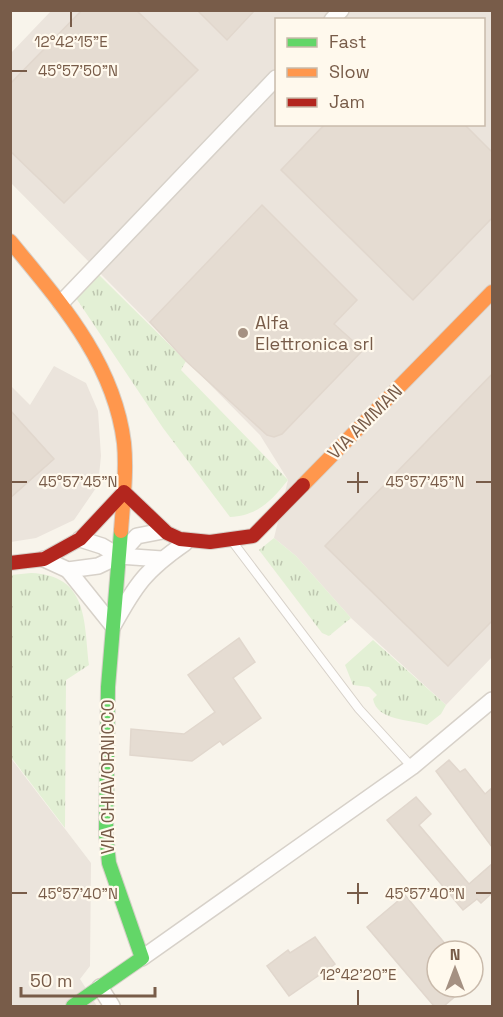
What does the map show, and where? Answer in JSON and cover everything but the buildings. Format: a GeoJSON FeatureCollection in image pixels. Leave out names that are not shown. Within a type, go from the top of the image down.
{"type":"FeatureCollection","features":[{"type":"Feature","properties":{"kind":"street"},"geometry":{"type":"LineString","coordinates":[[61,303],[275,79]]}},
{"type":"Feature","properties":{"kind":"street","name":"VIA CHIAVORNICCO"},"geometry":{"type":"LineString","coordinates":[[10,241],[61,303],[88,342],[106,375],[115,398],[124,444],[124,492],[108,687],[106,834],[109,863],[142,958]]}},
{"type":"Feature","properties":{"kind":"street","name":"VIA AMMAN"},"geometry":{"type":"LineString","coordinates":[[185,543],[252,536],[492,292]]}},
{"type":"Feature","properties":{"kind":"street"},"geometry":{"type":"LineString","coordinates":[[10,563],[44,559],[80,539],[124,492],[147,518],[163,531],[185,543],[162,559],[135,585],[113,626],[68,570],[44,559]]}},
{"type":"Feature","properties":{"kind":"street"},"geometry":{"type":"LineString","coordinates":[[68,570],[98,566],[119,556],[137,536],[163,531]]}},
{"type":"Feature","properties":{"kind":"street"},"geometry":{"type":"LineString","coordinates":[[80,539],[102,546],[119,556],[162,559]]}},
{"type":"Feature","properties":{"kind":"street"},"geometry":{"type":"LineString","coordinates":[[73,1006],[412,767],[492,700]]}},
{"type":"Feature","properties":{"kind":"street"},"geometry":{"type":"LineString","coordinates":[[100,987],[112,1006]]}},
{"type":"Feature","properties":{"kind":"lane"},"geometry":{"type":"LineString","coordinates":[[231,540],[359,709],[412,767]]}},
{"type":"Feature","properties":{"kind":"shaded area"},"geometry":{"type":"Polygon","coordinates":[[[51,11],[492,11],[492,657],[446,705],[351,618],[296,556],[274,538],[288,480],[260,435],[11,183],[10,54],[51,11]]]}},
{"type":"Feature","properties":{"kind":"shaded area"},"geometry":{"type":"Polygon","coordinates":[[[54,366],[86,383],[98,411],[101,456],[98,485],[74,520],[36,538],[11,542],[10,385],[30,405],[54,366]]]}},
{"type":"Feature","properties":{"kind":"shaded area"},"geometry":{"type":"Polygon","coordinates":[[[10,757],[91,863],[90,966],[80,979],[97,1006],[11,1006],[10,757]]]}},
{"type":"Feature","properties":{"kind":"green space"},"geometry":{"type":"Polygon","coordinates":[[[96,272],[186,361],[181,370],[288,480],[264,506],[249,514],[230,517],[163,428],[76,298],[96,272]]]}},
{"type":"Feature","properties":{"kind":"green space"},"geometry":{"type":"Polygon","coordinates":[[[274,538],[296,556],[351,618],[329,636],[322,633],[259,550],[274,538]]]}},
{"type":"Feature","properties":{"kind":"green space"},"geometry":{"type":"Polygon","coordinates":[[[31,573],[50,576],[63,582],[73,591],[79,603],[86,632],[89,665],[66,680],[65,828],[11,757],[11,575],[31,573]]]}},
{"type":"Feature","properties":{"kind":"green space"},"geometry":{"type":"Polygon","coordinates":[[[373,640],[446,705],[441,714],[427,725],[395,718],[381,712],[373,699],[377,695],[369,687],[353,685],[345,665],[373,640]]]}},
{"type":"Feature","properties":{"kind":"traffic: fast"},"geometry":{"type":"LineString","coordinates":[[73,1006],[142,958],[109,863],[106,834],[108,687],[121,531]]}},
{"type":"Feature","properties":{"kind":"traffic: slow"},"geometry":{"type":"LineString","coordinates":[[10,241],[48,287],[82,334],[109,386],[118,414],[125,454],[121,531]]}},
{"type":"Feature","properties":{"kind":"traffic: slow"},"geometry":{"type":"LineString","coordinates":[[303,485],[492,292]]}},
{"type":"Feature","properties":{"kind":"traffic: jam"},"geometry":{"type":"LineString","coordinates":[[10,563],[44,559],[80,539],[124,492],[167,533],[180,539],[210,542],[253,536],[303,485]]}},
{"type":"Feature","properties":{"kind":"place","name":"Alfa Elettronica srl"},"geometry":{"type":"Point","coordinates":[243,333]}}]}
